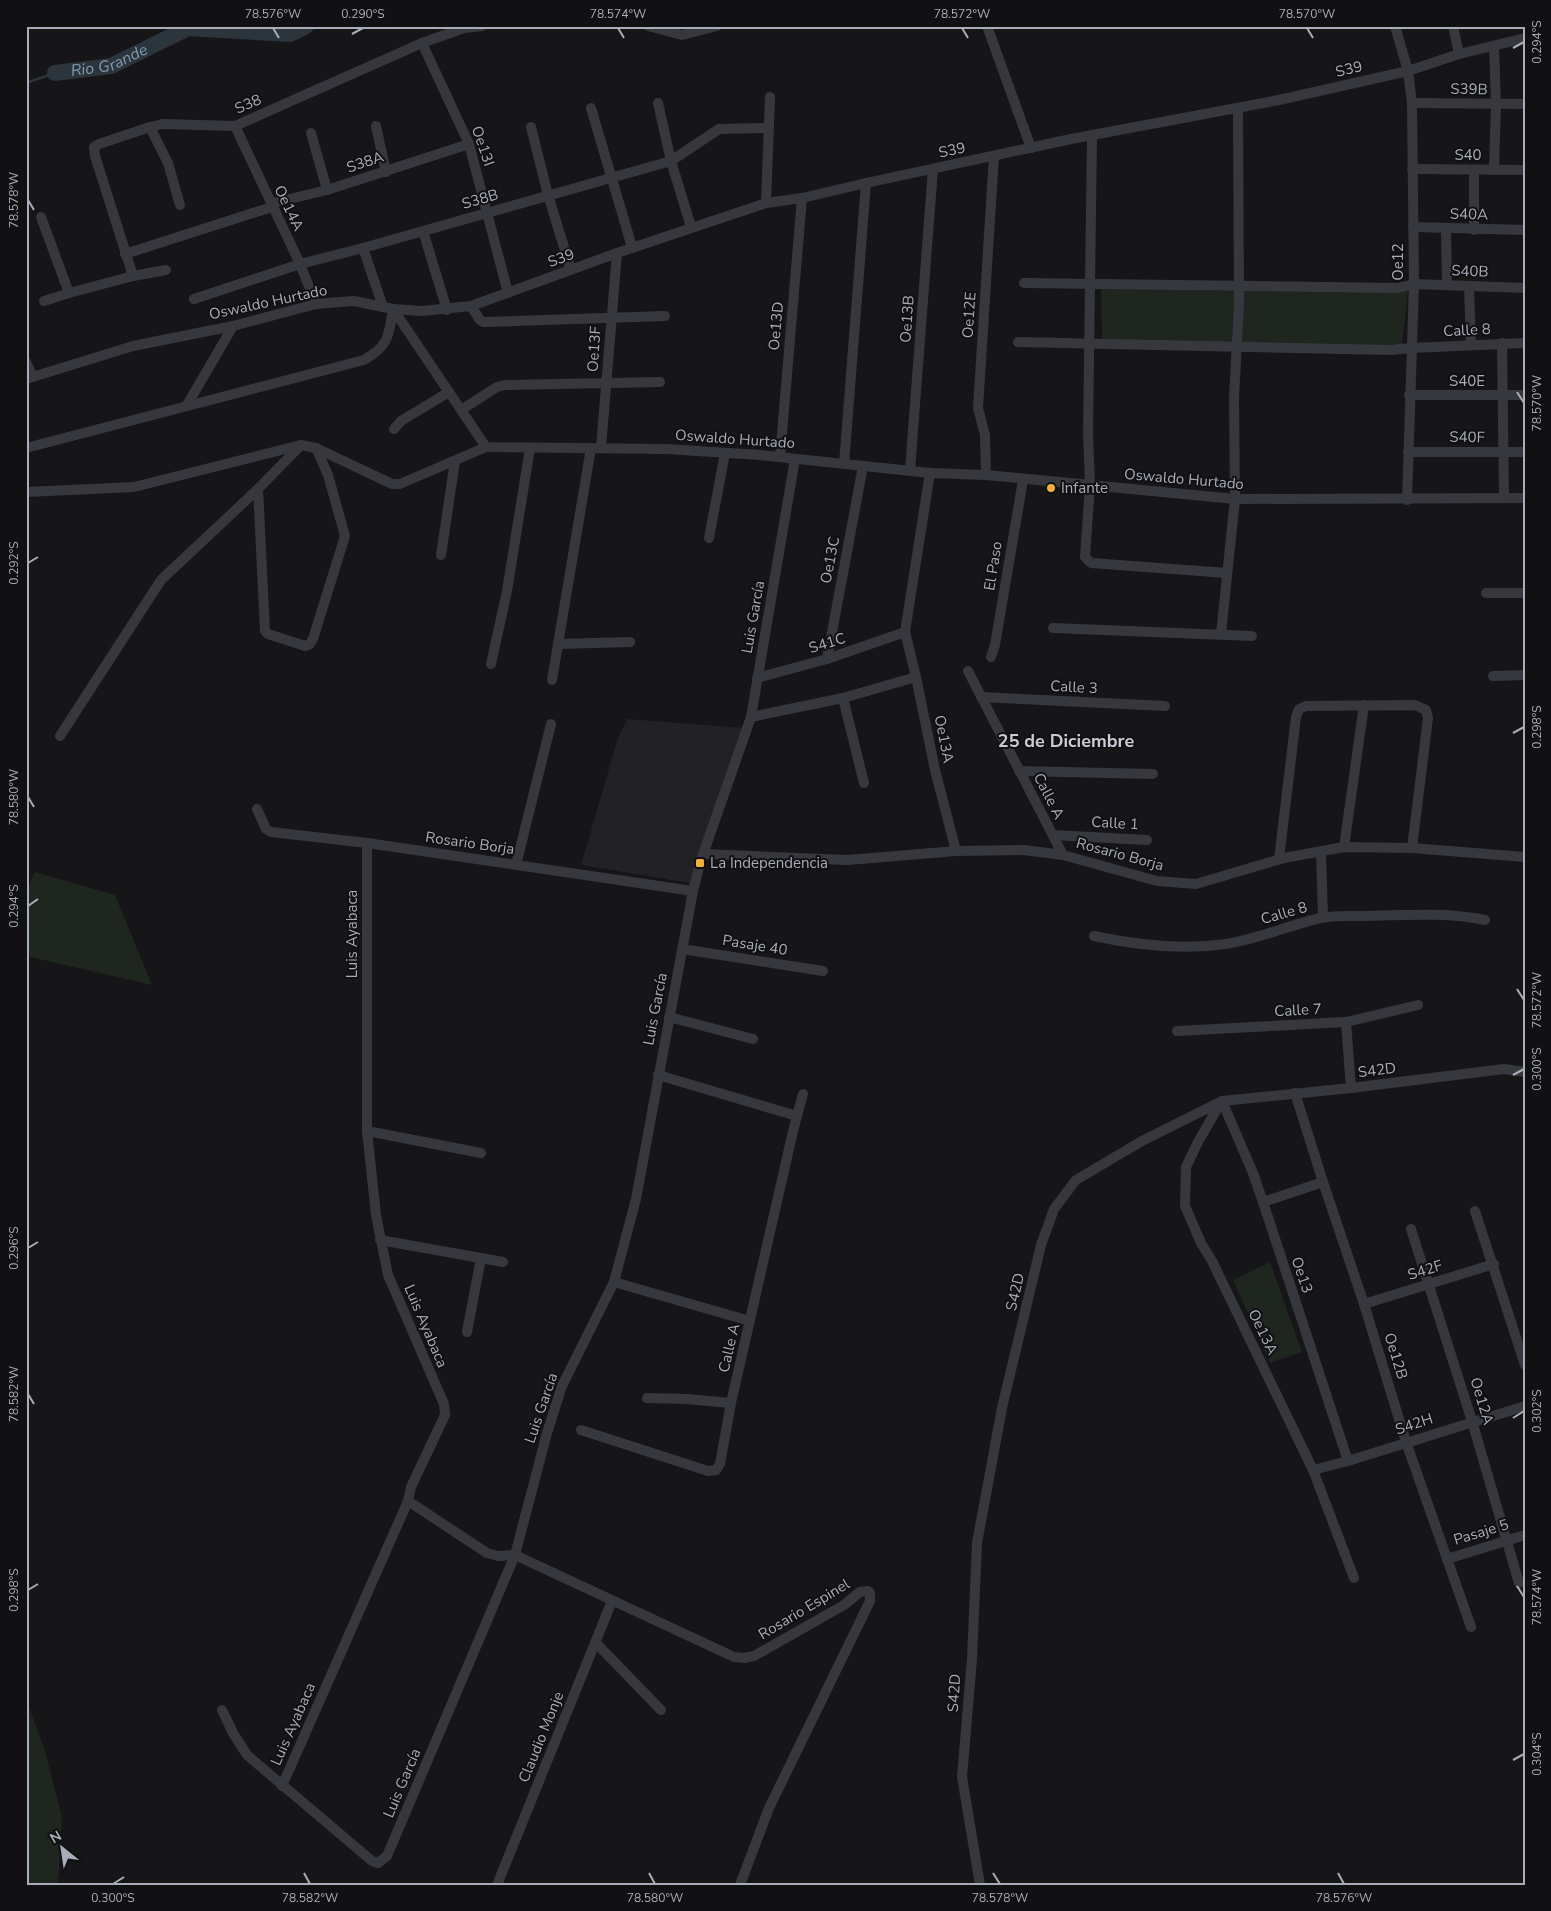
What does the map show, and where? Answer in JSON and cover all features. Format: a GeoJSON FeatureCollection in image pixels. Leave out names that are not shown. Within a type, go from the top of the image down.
{"type":"FeatureCollection","features":[{"type":"Feature","properties":{"kind":"street","name":"S38"},"geometry":{"type":"LineString","coordinates":[[133,276],[95,156],[94,147],[163,124],[235,126],[422,43],[464,28],[482,26]]}},
{"type":"Feature","properties":{"kind":"street"},"geometry":{"type":"LineString","coordinates":[[648,26],[682,34],[717,26]]}},
{"type":"Feature","properties":{"kind":"street"},"geometry":{"type":"LineString","coordinates":[[987,26],[1031,148]]}},
{"type":"Feature","properties":{"kind":"street","name":"Oe12"},"geometry":{"type":"LineString","coordinates":[[1395,26],[1408,71],[1412,103],[1414,284],[1407,500]]}},
{"type":"Feature","properties":{"kind":"street"},"geometry":{"type":"LineString","coordinates":[[1453,26],[1459,54]]}},
{"type":"Feature","properties":{"kind":"street","name":"S39"},"geometry":{"type":"LineString","coordinates":[[388,308],[422,311],[447,310],[471,306],[617,252],[766,203],[802,198],[1031,148],[1238,109],[1408,71],[1459,54],[1525,38]]}},
{"type":"Feature","properties":{"kind":"street","name":"Oe13I"},"geometry":{"type":"LineString","coordinates":[[422,43],[469,144],[508,293]]}},
{"type":"Feature","properties":{"kind":"street"},"geometry":{"type":"LineString","coordinates":[[1494,46],[1496,104],[1494,170]]}},
{"type":"Feature","properties":{"kind":"street"},"geometry":{"type":"LineString","coordinates":[[766,203],[770,97]]}},
{"type":"Feature","properties":{"kind":"street"},"geometry":{"type":"LineString","coordinates":[[658,103],[671,161],[691,227]]}},
{"type":"Feature","properties":{"kind":"street","name":"S39B"},"geometry":{"type":"LineString","coordinates":[[1412,103],[1525,104]]}},
{"type":"Feature","properties":{"kind":"street"},"geometry":{"type":"LineString","coordinates":[[591,108],[610,178],[632,247]]}},
{"type":"Feature","properties":{"kind":"street"},"geometry":{"type":"LineString","coordinates":[[1221,634],[1236,499],[1234,397],[1238,286],[1238,109]]}},
{"type":"Feature","properties":{"kind":"street","name":"Oe14A"},"geometry":{"type":"LineString","coordinates":[[235,126],[300,264],[316,304]]}},
{"type":"Feature","properties":{"kind":"street"},"geometry":{"type":"LineString","coordinates":[[376,126],[386,172]]}},
{"type":"Feature","properties":{"kind":"street"},"geometry":{"type":"LineString","coordinates":[[150,127],[168,163],[180,205]]}},
{"type":"Feature","properties":{"kind":"street"},"geometry":{"type":"LineString","coordinates":[[531,127],[548,195],[571,270]]}},
{"type":"Feature","properties":{"kind":"street","name":"S38B"},"geometry":{"type":"LineString","coordinates":[[194,299],[300,264],[671,161],[715,130],[769,128]]}},
{"type":"Feature","properties":{"kind":"street"},"geometry":{"type":"LineString","coordinates":[[311,133],[328,190]]}},
{"type":"Feature","properties":{"kind":"street"},"geometry":{"type":"LineString","coordinates":[[1092,136],[1088,434],[1090,485],[1085,557],[1091,563],[1227,572]]}},
{"type":"Feature","properties":{"kind":"street","name":"S38A"},"geometry":{"type":"LineString","coordinates":[[272,207],[277,202],[328,190],[469,144]]}},
{"type":"Feature","properties":{"kind":"street","name":"Oe12E"},"geometry":{"type":"LineString","coordinates":[[986,475],[985,435],[978,408],[994,156]]}},
{"type":"Feature","properties":{"kind":"street","name":"Oe13B"},"geometry":{"type":"LineString","coordinates":[[910,470],[933,169]]}},
{"type":"Feature","properties":{"kind":"street","name":"S40"},"geometry":{"type":"LineString","coordinates":[[1412,169],[1525,170]]}},
{"type":"Feature","properties":{"kind":"street"},"geometry":{"type":"LineString","coordinates":[[1474,170],[1474,230]]}},
{"type":"Feature","properties":{"kind":"street"},"geometry":{"type":"LineString","coordinates":[[844,464],[866,183]]}},
{"type":"Feature","properties":{"kind":"street","name":"Oe13D"},"geometry":{"type":"LineString","coordinates":[[780,457],[802,198]]}},
{"type":"Feature","properties":{"kind":"street"},"geometry":{"type":"LineString","coordinates":[[125,254],[272,207]]}},
{"type":"Feature","properties":{"kind":"street"},"geometry":{"type":"LineString","coordinates":[[41,217],[69,293]]}},
{"type":"Feature","properties":{"kind":"street","name":"S40A"},"geometry":{"type":"LineString","coordinates":[[1413,227],[1525,230]]}},
{"type":"Feature","properties":{"kind":"street"},"geometry":{"type":"LineString","coordinates":[[1446,229],[1447,285]]}},
{"type":"Feature","properties":{"kind":"street"},"geometry":{"type":"LineString","coordinates":[[423,231],[447,310]]}},
{"type":"Feature","properties":{"kind":"street"},"geometry":{"type":"LineString","coordinates":[[26,492],[134,487],[301,446],[316,448],[392,484],[400,484],[486,447],[388,308],[363,248]]}},
{"type":"Feature","properties":{"kind":"street","name":"Oe13F"},"geometry":{"type":"LineString","coordinates":[[552,680],[596,448],[606,384],[617,252]]}},
{"type":"Feature","properties":{"kind":"street"},"geometry":{"type":"LineString","coordinates":[[44,301],[133,276],[166,270]]}},
{"type":"Feature","properties":{"kind":"street","name":"S40B"},"geometry":{"type":"LineString","coordinates":[[1024,283],[1397,288],[1414,284],[1525,288]]}},
{"type":"Feature","properties":{"kind":"street"},"geometry":{"type":"LineString","coordinates":[[1469,286],[1471,345]]}},
{"type":"Feature","properties":{"kind":"street","name":"Oswaldo Hurtado"},"geometry":{"type":"LineString","coordinates":[[29,378],[133,346],[233,326],[316,304],[354,301],[388,308]]}},
{"type":"Feature","properties":{"kind":"street"},"geometry":{"type":"LineString","coordinates":[[471,306],[480,320],[484,322],[664,316]]}},
{"type":"Feature","properties":{"kind":"street"},"geometry":{"type":"LineString","coordinates":[[26,448],[364,360],[383,347],[390,331],[388,308]]}},
{"type":"Feature","properties":{"kind":"street"},"geometry":{"type":"LineString","coordinates":[[187,406],[233,326]]}},
{"type":"Feature","properties":{"kind":"street","name":"Calle 8"},"geometry":{"type":"LineString","coordinates":[[1018,342],[1391,350],[1525,343]]}},
{"type":"Feature","properties":{"kind":"street"},"geometry":{"type":"LineString","coordinates":[[1502,343],[1504,498]]}},
{"type":"Feature","properties":{"kind":"street"},"geometry":{"type":"LineString","coordinates":[[26,362],[29,378]]}},
{"type":"Feature","properties":{"kind":"street"},"geometry":{"type":"LineString","coordinates":[[461,410],[497,387],[660,382]]}},
{"type":"Feature","properties":{"kind":"street"},"geometry":{"type":"LineString","coordinates":[[394,429],[401,421],[449,392]]}},
{"type":"Feature","properties":{"kind":"street","name":"S40E"},"geometry":{"type":"LineString","coordinates":[[1409,396],[1525,395]]}},
{"type":"Feature","properties":{"kind":"street"},"geometry":{"type":"LineString","coordinates":[[60,736],[161,580],[301,446]]}},
{"type":"Feature","properties":{"kind":"street","name":"Oswaldo Hurtado"},"geometry":{"type":"LineString","coordinates":[[486,447],[666,449],[725,453],[930,473],[986,475],[1236,499],[1407,500],[1525,498]]}},
{"type":"Feature","properties":{"kind":"street"},"geometry":{"type":"LineString","coordinates":[[258,489],[266,630],[268,634],[305,646],[310,644],[313,639],[345,536],[328,474],[316,448]]}},
{"type":"Feature","properties":{"kind":"street"},"geometry":{"type":"LineString","coordinates":[[490,664],[507,591],[530,448]]}},
{"type":"Feature","properties":{"kind":"street","name":"S40F"},"geometry":{"type":"LineString","coordinates":[[1408,452],[1525,452]]}},
{"type":"Feature","properties":{"kind":"street"},"geometry":{"type":"LineString","coordinates":[[709,538],[725,453]]}},
{"type":"Feature","properties":{"kind":"street","name":"Luis García"},"geometry":{"type":"LineString","coordinates":[[282,1786],[372,1861],[381,1862],[388,1856],[515,1555],[547,1433],[562,1386],[614,1282],[636,1199],[693,891],[751,717],[795,459]]}},
{"type":"Feature","properties":{"kind":"street"},"geometry":{"type":"LineString","coordinates":[[441,555],[455,461]]}},
{"type":"Feature","properties":{"kind":"street","name":"Oe13C"},"geometry":{"type":"LineString","coordinates":[[827,660],[863,466]]}},
{"type":"Feature","properties":{"kind":"street"},"geometry":{"type":"LineString","coordinates":[[905,632],[930,473]]}},
{"type":"Feature","properties":{"kind":"street","name":"El Paso"},"geometry":{"type":"LineString","coordinates":[[991,657],[995,645],[1023,480]]}},
{"type":"Feature","properties":{"kind":"street"},"geometry":{"type":"LineString","coordinates":[[1486,593],[1525,593]]}},
{"type":"Feature","properties":{"kind":"street"},"geometry":{"type":"LineString","coordinates":[[1053,628],[1252,636]]}},
{"type":"Feature","properties":{"kind":"street","name":"S41C"},"geometry":{"type":"LineString","coordinates":[[757,678],[827,660],[905,632]]}},
{"type":"Feature","properties":{"kind":"street","name":"Oe13A"},"geometry":{"type":"LineString","coordinates":[[905,632],[935,770],[956,851]]}},
{"type":"Feature","properties":{"kind":"street"},"geometry":{"type":"LineString","coordinates":[[558,644],[630,642]]}},
{"type":"Feature","properties":{"kind":"street","name":"Calle A"},"geometry":{"type":"LineString","coordinates":[[968,671],[1063,855]]}},
{"type":"Feature","properties":{"kind":"street"},"geometry":{"type":"LineString","coordinates":[[1493,676],[1525,676]]}},
{"type":"Feature","properties":{"kind":"street"},"geometry":{"type":"LineString","coordinates":[[751,717],[843,698],[916,677]]}},
{"type":"Feature","properties":{"kind":"street","name":"Calle 3"},"geometry":{"type":"LineString","coordinates":[[981,697],[1165,706]]}},
{"type":"Feature","properties":{"kind":"street"},"geometry":{"type":"LineString","coordinates":[[843,698],[864,783]]}},
{"type":"Feature","properties":{"kind":"street"},"geometry":{"type":"LineString","coordinates":[[1279,859],[1296,717],[1298,709],[1306,706],[1414,705],[1426,710],[1428,718],[1412,848]]}},
{"type":"Feature","properties":{"kind":"street"},"geometry":{"type":"LineString","coordinates":[[1344,847],[1364,706]]}},
{"type":"Feature","properties":{"kind":"street"},"geometry":{"type":"LineString","coordinates":[[516,864],[551,724]]}},
{"type":"Feature","properties":{"kind":"street"},"geometry":{"type":"LineString","coordinates":[[1019,771],[1153,774]]}},
{"type":"Feature","properties":{"kind":"street","name":"Rosario Borja"},"geometry":{"type":"LineString","coordinates":[[257,809],[266,829],[271,832],[367,843],[693,891]]}},
{"type":"Feature","properties":{"kind":"street","name":"Calle 1"},"geometry":{"type":"LineString","coordinates":[[1053,836],[1146,840]]}},
{"type":"Feature","properties":{"kind":"street","name":"Luis Ayabaca"},"geometry":{"type":"LineString","coordinates":[[282,1786],[408,1501],[410,1487],[443,1423],[445,1415],[444,1404],[388,1275],[380,1240],[367,1131],[367,843]]}},
{"type":"Feature","properties":{"kind":"street","name":"Rosario Borja"},"geometry":{"type":"LineString","coordinates":[[704,854],[848,860],[956,851],[1024,850],[1063,855],[1157,881],[1196,884],[1279,859],[1344,847],[1412,848],[1525,857]]}},
{"type":"Feature","properties":{"kind":"street"},"geometry":{"type":"LineString","coordinates":[[1320,852],[1323,917]]}},
{"type":"Feature","properties":{"kind":"street","name":"Calle 8"},"geometry":{"type":"LineString","coordinates":[[1094,936],[1132,944],[1192,946],[1241,941],[1323,917],[1463,916],[1485,920]]}},
{"type":"Feature","properties":{"kind":"street","name":"Pasaje 40"},"geometry":{"type":"LineString","coordinates":[[682,949],[823,971]]}},
{"type":"Feature","properties":{"kind":"street","name":"Calle 7"},"geometry":{"type":"LineString","coordinates":[[1177,1031],[1346,1022],[1418,1006]]}},
{"type":"Feature","properties":{"kind":"street"},"geometry":{"type":"LineString","coordinates":[[669,1017],[753,1039]]}},
{"type":"Feature","properties":{"kind":"street"},"geometry":{"type":"LineString","coordinates":[[1346,1022],[1351,1088]]}},
{"type":"Feature","properties":{"kind":"street","name":"S42D"},"geometry":{"type":"LineString","coordinates":[[980,1885],[962,1777],[972,1659],[976,1543],[1002,1408],[1041,1245],[1054,1209],[1076,1180],[1142,1141],[1222,1101],[1351,1088],[1504,1069],[1525,1072]]}},
{"type":"Feature","properties":{"kind":"street"},"geometry":{"type":"LineString","coordinates":[[658,1075],[797,1116]]}},
{"type":"Feature","properties":{"kind":"street","name":"Oe12B"},"geometry":{"type":"LineString","coordinates":[[1296,1093],[1322,1182],[1364,1304],[1406,1442],[1471,1627]]}},
{"type":"Feature","properties":{"kind":"street","name":"Calle A"},"geometry":{"type":"LineString","coordinates":[[581,1430],[710,1472],[716,1470],[720,1464],[731,1402],[803,1094]]}},
{"type":"Feature","properties":{"kind":"street","name":"Oe13A"},"geometry":{"type":"LineString","coordinates":[[1222,1101],[1186,1167],[1186,1206],[1201,1243],[1212,1261],[1313,1470],[1354,1578]]}},
{"type":"Feature","properties":{"kind":"street","name":"Oe13"},"geometry":{"type":"LineString","coordinates":[[1222,1101],[1253,1173],[1348,1461]]}},
{"type":"Feature","properties":{"kind":"street"},"geometry":{"type":"LineString","coordinates":[[367,1131],[481,1153]]}},
{"type":"Feature","properties":{"kind":"street"},"geometry":{"type":"LineString","coordinates":[[1263,1202],[1322,1182]]}},
{"type":"Feature","properties":{"kind":"street"},"geometry":{"type":"LineString","coordinates":[[1475,1211],[1494,1264],[1525,1365]]}},
{"type":"Feature","properties":{"kind":"street","name":"Oe12A"},"geometry":{"type":"LineString","coordinates":[[1411,1229],[1472,1421],[1520,1583]]}},
{"type":"Feature","properties":{"kind":"street"},"geometry":{"type":"LineString","coordinates":[[380,1240],[504,1262]]}},
{"type":"Feature","properties":{"kind":"street"},"geometry":{"type":"LineString","coordinates":[[467,1332],[481,1258]]}},
{"type":"Feature","properties":{"kind":"street","name":"S42F"},"geometry":{"type":"LineString","coordinates":[[1364,1304],[1494,1264]]}},
{"type":"Feature","properties":{"kind":"street"},"geometry":{"type":"LineString","coordinates":[[614,1282],[750,1321]]}},
{"type":"Feature","properties":{"kind":"street"},"geometry":{"type":"LineString","coordinates":[[647,1398],[731,1402]]}},
{"type":"Feature","properties":{"kind":"street","name":"S42H"},"geometry":{"type":"LineString","coordinates":[[1313,1470],[1525,1406]]}},
{"type":"Feature","properties":{"kind":"street"},"geometry":{"type":"LineString","coordinates":[[408,1501],[487,1553],[498,1556],[515,1555]]}},
{"type":"Feature","properties":{"kind":"street","name":"Pasaje 5"},"geometry":{"type":"LineString","coordinates":[[1447,1559],[1525,1535]]}},
{"type":"Feature","properties":{"kind":"street","name":"Rosario Espinel"},"geometry":{"type":"LineString","coordinates":[[515,1555],[734,1657],[754,1656],[844,1605],[860,1592],[868,1591],[870,1593],[870,1602],[769,1808],[740,1885]]}},
{"type":"Feature","properties":{"kind":"street","name":"Claudio Monje"},"geometry":{"type":"LineString","coordinates":[[497,1885],[612,1601]]}},
{"type":"Feature","properties":{"kind":"street"},"geometry":{"type":"LineString","coordinates":[[595,1642],[661,1710]]}},
{"type":"Feature","properties":{"kind":"street"},"geometry":{"type":"LineString","coordinates":[[222,1710],[247,1754],[282,1786]]}},
{"type":"Feature","properties":{"kind":"shaded area"},"geometry":{"type":"Polygon","coordinates":[[[1101,288],[1236,291],[1232,344],[1102,340],[1101,288]]]}},
{"type":"Feature","properties":{"kind":"shaded area"},"geometry":{"type":"Polygon","coordinates":[[[1243,291],[1408,291],[1402,346],[1241,343],[1243,291]]]}},
{"type":"Feature","properties":{"kind":"shaded area"},"geometry":{"type":"Polygon","coordinates":[[[627,719],[744,728],[690,883],[581,865],[617,741],[627,719]]]}},
{"type":"Feature","properties":{"kind":"shaded area"},"geometry":{"type":"Polygon","coordinates":[[[35,872],[115,895],[152,985],[26,956],[26,891],[35,872]]]}},
{"type":"Feature","properties":{"kind":"shaded area"},"geometry":{"type":"Polygon","coordinates":[[[1270,1262],[1302,1352],[1270,1363],[1233,1280],[1270,1262]]]}},
{"type":"Feature","properties":{"kind":"shaded area"},"geometry":{"type":"Polygon","coordinates":[[[26,1699],[45,1751],[62,1817],[58,1885],[26,1885],[26,1699]]]}},
{"type":"Feature","properties":{"kind":"waterway","name":"Rio Grande"},"geometry":{"type":"LineString","coordinates":[[184,26],[188,28]]}},
{"type":"Feature","properties":{"kind":"waterway","name":"Rio Grande"},"geometry":{"type":"LineString","coordinates":[[55,73],[111,66],[188,28],[290,34],[306,26]]}},
{"type":"Feature","properties":{"kind":"waterway"},"geometry":{"type":"LineString","coordinates":[[26,83],[55,73]]}},
{"type":"Feature","properties":{"kind":"place","name":"Infante"},"geometry":{"type":"Point","coordinates":[1051,488]}},
{"type":"Feature","properties":{"kind":"place","name":"La Independencia"},"geometry":{"type":"Point","coordinates":[700,863]}},
{"type":"Feature","properties":{"kind":"district","name":"25 de Diciembre"},"geometry":{"type":"Point","coordinates":[1066,741]}}]}
